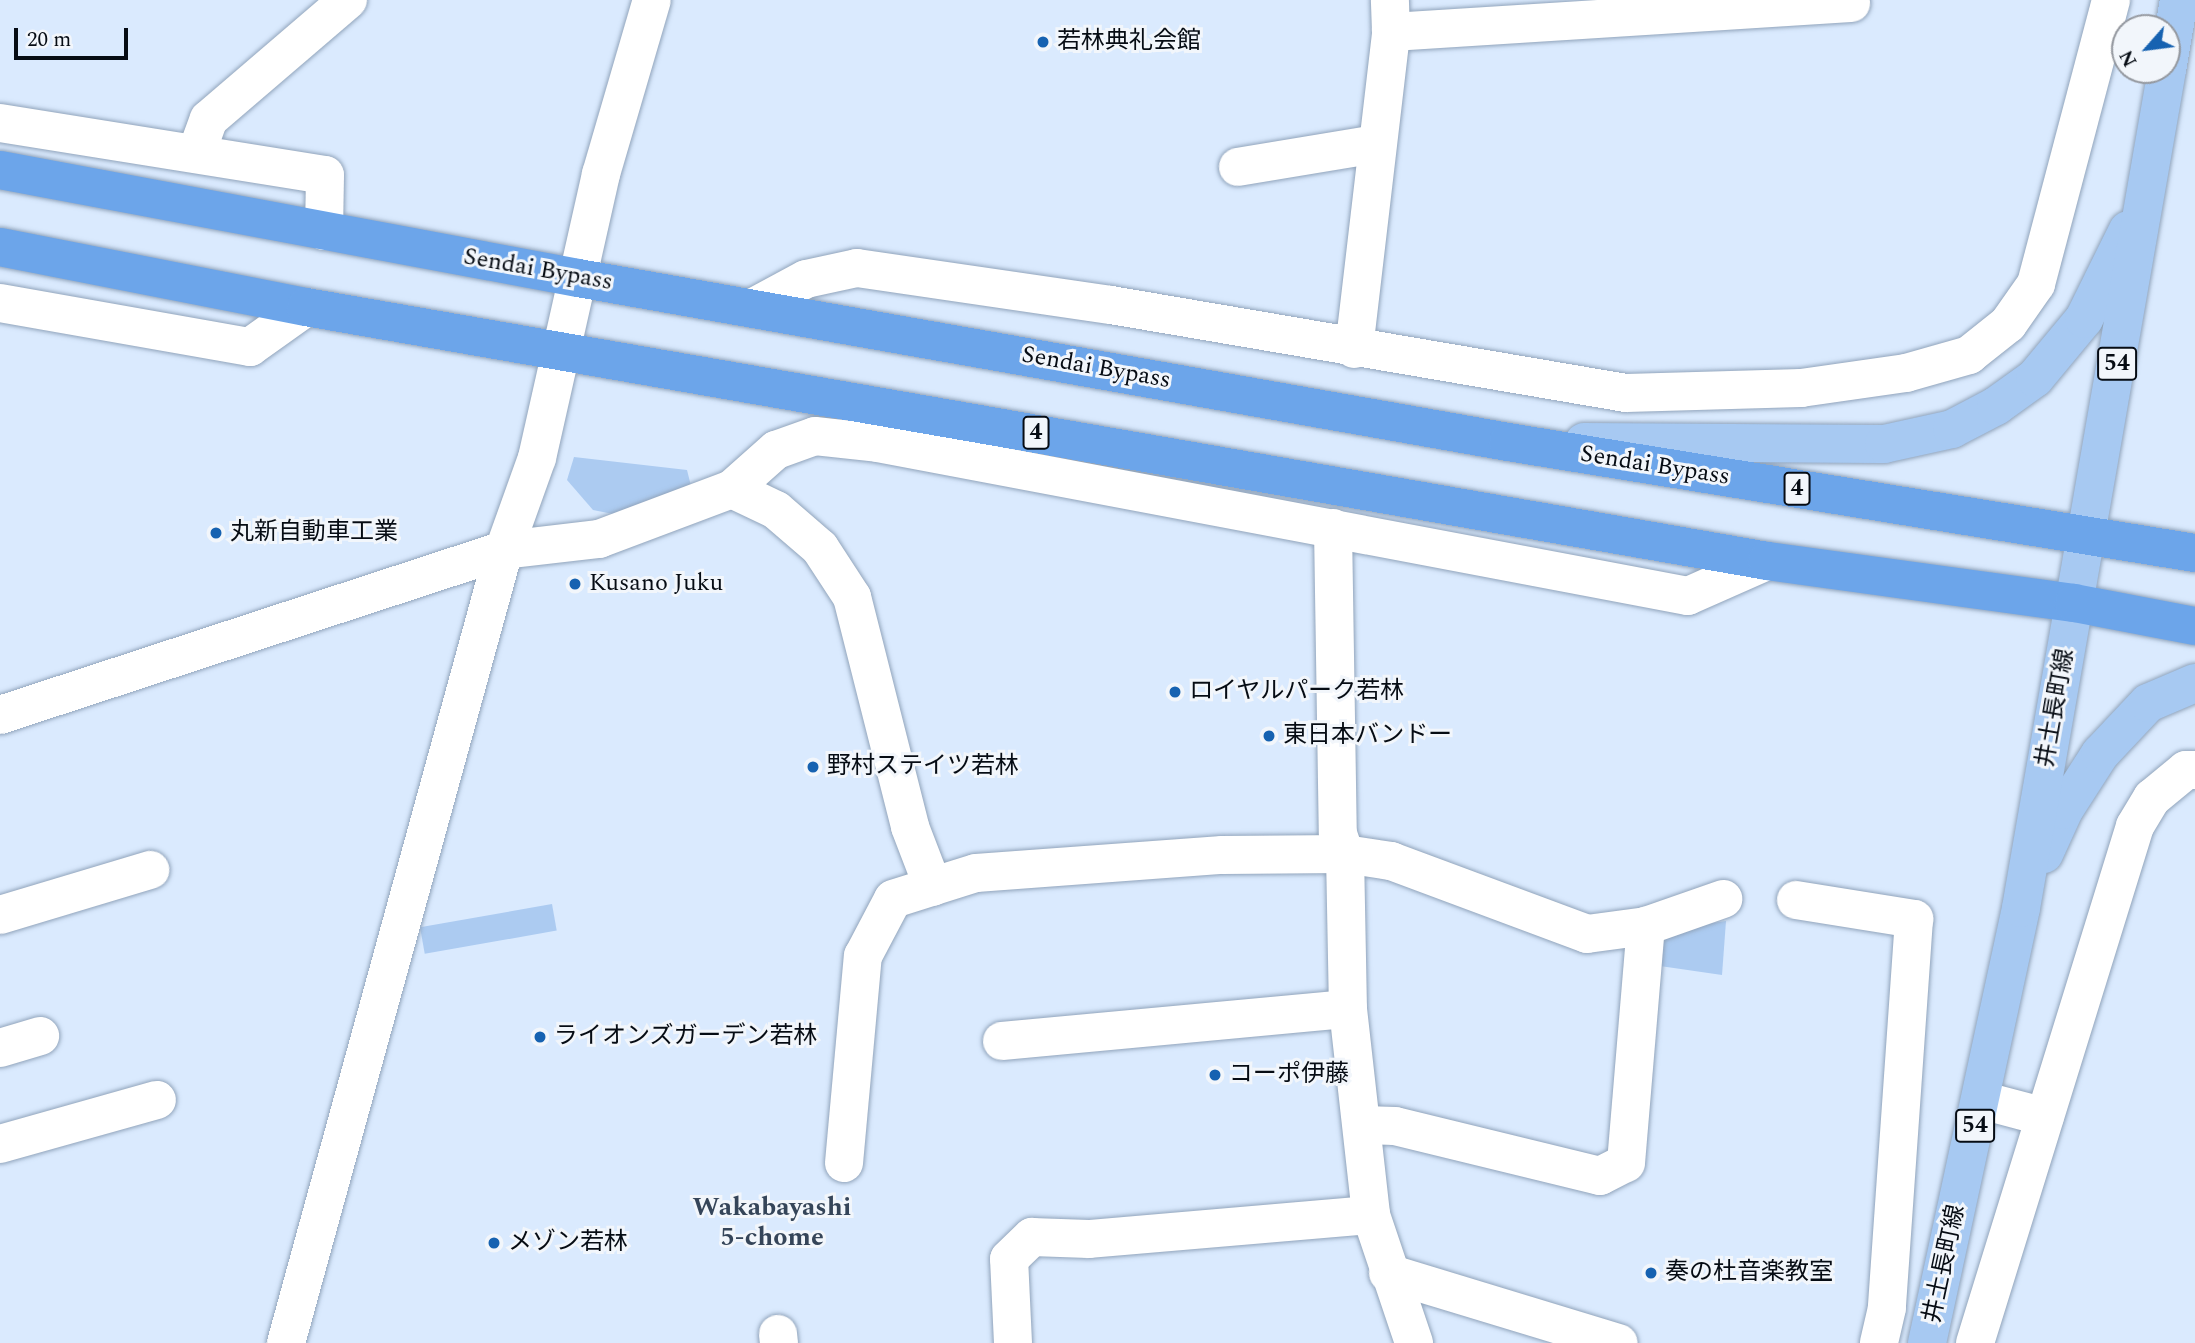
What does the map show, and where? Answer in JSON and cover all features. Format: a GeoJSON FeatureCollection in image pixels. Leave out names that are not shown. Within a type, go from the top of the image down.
{"type":"FeatureCollection","features":[{"type":"Feature","properties":{"kind":"highway","name":"Sendai Bypass"},"geometry":{"type":"LineString","coordinates":[[0,170],[578,278],[1508,442],[2195,553]]}},
{"type":"Feature","properties":{"kind":"highway","name":"4"},"geometry":{"type":"LineString","coordinates":[[0,247],[306,307],[1767,561],[2074,603],[2195,625]]}},
{"type":"Feature","properties":{"kind":"main road","name":"井土長町線"},"geometry":{"type":"LineString","coordinates":[[1927,1343],[2021,908],[2165,84]]}},
{"type":"Feature","properties":{"kind":"main road"},"geometry":{"type":"LineString","coordinates":[[1508,442],[1884,444],[1952,429],[1996,406],[2035,378],[2084,319],[2147,191]]}},
{"type":"Feature","properties":{"kind":"main road"},"geometry":{"type":"LineString","coordinates":[[2021,908],[2064,810],[2100,754],[2148,704],[2195,683]]}},
{"type":"Feature","properties":{"kind":"street"},"geometry":{"type":"LineString","coordinates":[[195,155],[209,119],[348,0]]}},
{"type":"Feature","properties":{"kind":"street"},"geometry":{"type":"LineString","coordinates":[[286,1343],[504,550],[537,458],[601,174],[652,0]]}},
{"type":"Feature","properties":{"kind":"street"},"geometry":{"type":"LineString","coordinates":[[754,307],[806,279],[857,268],[1111,305],[1353,349],[1626,393],[1801,388],[1906,373],[1969,355],[2008,324],[2036,284],[2111,0]]}},
{"type":"Feature","properties":{"kind":"street"},"geometry":{"type":"LineString","coordinates":[[1353,349],[1391,16],[1851,3]]}},
{"type":"Feature","properties":{"kind":"street"},"geometry":{"type":"LineString","coordinates":[[0,123],[325,175],[324,231]]}},
{"type":"Feature","properties":{"kind":"street"},"geometry":{"type":"LineString","coordinates":[[1238,167],[1377,144]]}},
{"type":"Feature","properties":{"kind":"street"},"geometry":{"type":"LineString","coordinates":[[0,303],[250,347],[306,307]]}},
{"type":"Feature","properties":{"kind":"street"},"geometry":{"type":"LineString","coordinates":[[0,715],[504,550],[600,539],[732,489],[776,450],[816,436],[877,443],[1688,596],[1767,561]]}},
{"type":"Feature","properties":{"kind":"street"},"geometry":{"type":"LineString","coordinates":[[732,489],[776,510],[820,548],[852,597],[910,827],[933,887]]}},
{"type":"Feature","properties":{"kind":"street"},"geometry":{"type":"LineString","coordinates":[[1333,528],[1338,834],[1345,854],[1348,1009],[1364,1125],[1371,1215],[1413,1343]]}},
{"type":"Feature","properties":{"kind":"street"},"geometry":{"type":"LineString","coordinates":[[1975,1343],[2135,827],[2152,798],[2186,770],[2195,770]]}},
{"type":"Feature","properties":{"kind":"street"},"geometry":{"type":"LineString","coordinates":[[844,1163],[863,956],[893,899],[976,873],[1222,855],[1345,854],[1391,861],[1587,934],[1646,926],[1723,899]]}},
{"type":"Feature","properties":{"kind":"street"},"geometry":{"type":"LineString","coordinates":[[0,915],[150,870]]}},
{"type":"Feature","properties":{"kind":"street"},"geometry":{"type":"LineString","coordinates":[[1796,900],[1914,919],[1887,1308],[1879,1343]]}},
{"type":"Feature","properties":{"kind":"street"},"geometry":{"type":"LineString","coordinates":[[1364,1125],[1395,1126],[1600,1175],[1626,1163],[1646,926]]}},
{"type":"Feature","properties":{"kind":"street"},"geometry":{"type":"LineString","coordinates":[[1002,1041],[1348,1009]]}},
{"type":"Feature","properties":{"kind":"street"},"geometry":{"type":"LineString","coordinates":[[0,1048],[40,1035]]}},
{"type":"Feature","properties":{"kind":"street"},"geometry":{"type":"LineString","coordinates":[[0,1144],[157,1100]]}},
{"type":"Feature","properties":{"kind":"street"},"geometry":{"type":"LineString","coordinates":[[1981,1100],[2045,1117]]}},
{"type":"Feature","properties":{"kind":"street"},"geometry":{"type":"LineString","coordinates":[[1013,1343],[1009,1259],[1032,1237],[1089,1239],[1371,1215]]}},
{"type":"Feature","properties":{"kind":"street"},"geometry":{"type":"LineString","coordinates":[[1388,1273],[1619,1343]]}},
{"type":"Feature","properties":{"kind":"shaded area"},"geometry":{"type":"Polygon","coordinates":[[[574,457],[687,470],[691,486],[623,516],[593,510],[567,480],[574,457]]]}},
{"type":"Feature","properties":{"kind":"shaded area"},"geometry":{"type":"Polygon","coordinates":[[[552,904],[557,931],[425,954],[420,927],[552,904]]]}},
{"type":"Feature","properties":{"kind":"shaded area"},"geometry":{"type":"Polygon","coordinates":[[[1726,921],[1722,975],[1660,966],[1665,930],[1726,921]]]}},
{"type":"Feature","properties":{"kind":"place","name":"若林典礼会館"},"geometry":{"type":"Point","coordinates":[1043,42]}},
{"type":"Feature","properties":{"kind":"place","name":"丸新自動車工業"},"geometry":{"type":"Point","coordinates":[216,533]}},
{"type":"Feature","properties":{"kind":"place","name":"Kusano Juku"},"geometry":{"type":"Point","coordinates":[575,584]}},
{"type":"Feature","properties":{"kind":"place","name":"ロイヤルパーク若林"},"geometry":{"type":"Point","coordinates":[1175,692]}},
{"type":"Feature","properties":{"kind":"place","name":"東日本バンドー"},"geometry":{"type":"Point","coordinates":[1269,736]}},
{"type":"Feature","properties":{"kind":"place","name":"野村ステイツ若林"},"geometry":{"type":"Point","coordinates":[813,767]}},
{"type":"Feature","properties":{"kind":"place","name":"ライオンズガーデン若林"},"geometry":{"type":"Point","coordinates":[540,1037]}},
{"type":"Feature","properties":{"kind":"place","name":"コーポ伊藤"},"geometry":{"type":"Point","coordinates":[1215,1075]}},
{"type":"Feature","properties":{"kind":"place","name":"メゾン若林"},"geometry":{"type":"Point","coordinates":[494,1243]}},
{"type":"Feature","properties":{"kind":"place","name":"奏の杜音楽教室"},"geometry":{"type":"Point","coordinates":[1651,1273]}},
{"type":"Feature","properties":{"kind":"district","name":"Wakabayashi 5-chome"},"geometry":{"type":"Point","coordinates":[772,1223]}}]}
